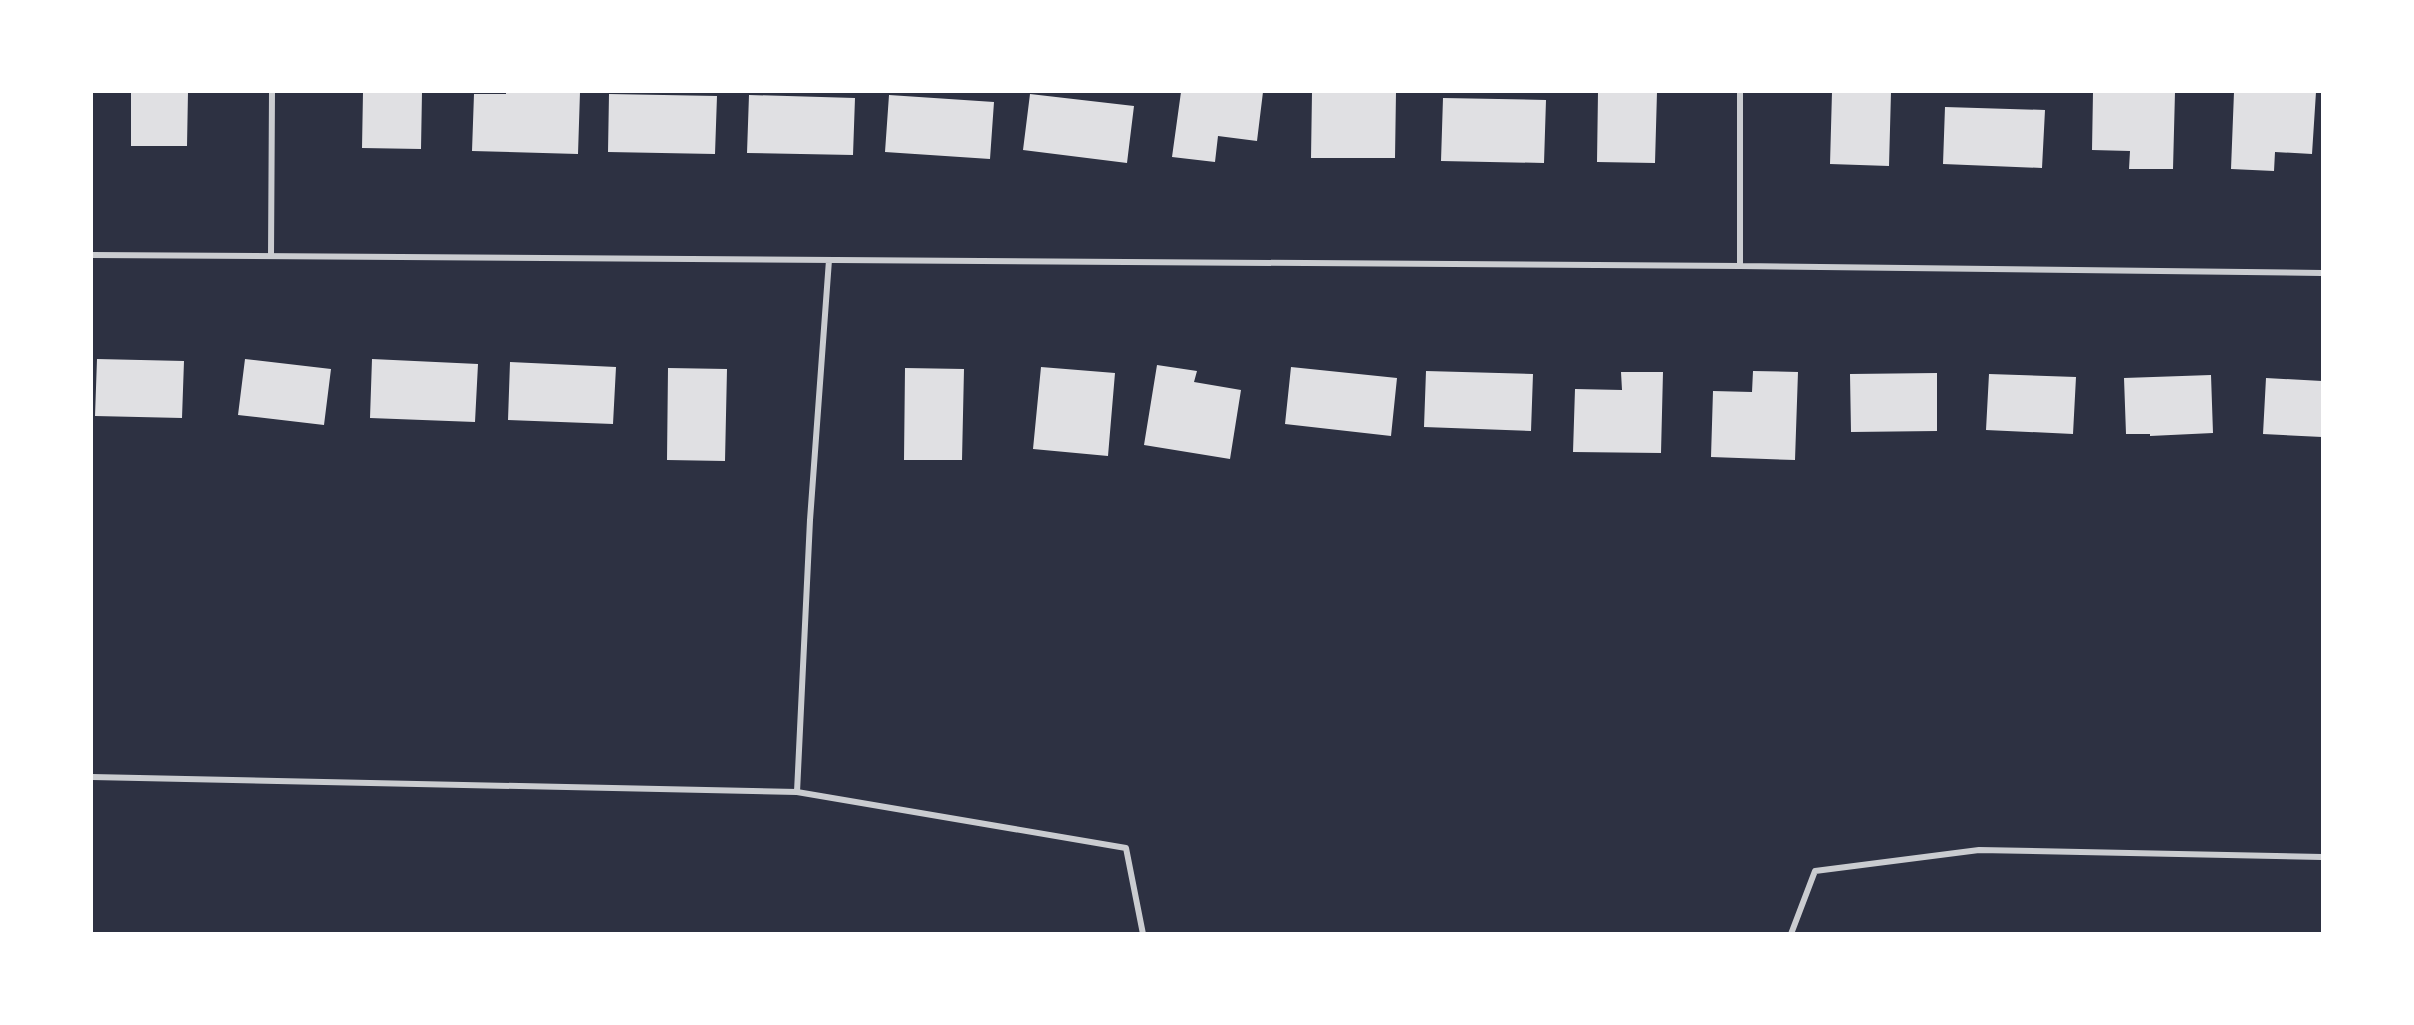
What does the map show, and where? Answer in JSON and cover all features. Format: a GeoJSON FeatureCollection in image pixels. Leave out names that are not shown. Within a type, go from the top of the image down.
{"type":"FeatureCollection","features":[{"type":"Feature","properties":{"kind":"street"},"geometry":{"type":"LineString","coordinates":[[271,255],[273,92]]}},
{"type":"Feature","properties":{"kind":"street"},"geometry":{"type":"LineString","coordinates":[[1740,92],[1740,266]]}},
{"type":"Feature","properties":{"kind":"street"},"geometry":{"type":"LineString","coordinates":[[92,255],[1740,266],[2322,273]]}},
{"type":"Feature","properties":{"kind":"street"},"geometry":{"type":"LineString","coordinates":[[797,792],[810,520],[829,260]]}},
{"type":"Feature","properties":{"kind":"street"},"geometry":{"type":"LineString","coordinates":[[92,777],[797,792],[1126,848],[1143,933]]}},
{"type":"Feature","properties":{"kind":"street"},"geometry":{"type":"LineString","coordinates":[[1791,933],[1815,871],[1979,850],[2322,857]]}},
{"type":"Feature","properties":{"kind":"building"},"geometry":{"type":"Polygon","coordinates":[[[131,92],[188,92],[187,146],[131,146],[131,92]]]}},
{"type":"Feature","properties":{"kind":"building"},"geometry":{"type":"Polygon","coordinates":[[[363,92],[422,92],[421,149],[362,148],[363,92]]]}},
{"type":"Feature","properties":{"kind":"building"},"geometry":{"type":"Polygon","coordinates":[[[506,92],[580,92],[578,154],[472,151],[474,94],[506,94],[506,92]]]}},
{"type":"Feature","properties":{"kind":"building"},"geometry":{"type":"Polygon","coordinates":[[[1181,92],[1263,92],[1257,141],[1218,136],[1215,162],[1172,157],[1181,92]]]}},
{"type":"Feature","properties":{"kind":"building"},"geometry":{"type":"Polygon","coordinates":[[[1312,92],[1396,92],[1395,158],[1311,158],[1312,92]]]}},
{"type":"Feature","properties":{"kind":"building"},"geometry":{"type":"Polygon","coordinates":[[[1598,92],[1657,92],[1655,163],[1597,162],[1598,92]]]}},
{"type":"Feature","properties":{"kind":"building"},"geometry":{"type":"Polygon","coordinates":[[[1832,92],[1891,92],[1889,166],[1830,164],[1832,92]]]}},
{"type":"Feature","properties":{"kind":"building"},"geometry":{"type":"Polygon","coordinates":[[[2093,92],[2175,92],[2173,169],[2129,169],[2130,151],[2092,150],[2093,92]]]}},
{"type":"Feature","properties":{"kind":"building"},"geometry":{"type":"Polygon","coordinates":[[[2234,92],[2316,92],[2312,154],[2275,152],[2274,171],[2231,169],[2234,92]]]}},
{"type":"Feature","properties":{"kind":"building"},"geometry":{"type":"Polygon","coordinates":[[[609,94],[717,96],[715,154],[608,152],[609,94]]]}},
{"type":"Feature","properties":{"kind":"building"},"geometry":{"type":"Polygon","coordinates":[[[1030,94],[1134,106],[1127,163],[1023,150],[1030,94]]]}},
{"type":"Feature","properties":{"kind":"building"},"geometry":{"type":"Polygon","coordinates":[[[749,95],[855,98],[853,155],[747,153],[749,95]]]}},
{"type":"Feature","properties":{"kind":"building"},"geometry":{"type":"Polygon","coordinates":[[[889,95],[994,102],[990,159],[885,152],[889,95]]]}},
{"type":"Feature","properties":{"kind":"building"},"geometry":{"type":"Polygon","coordinates":[[[1443,98],[1546,100],[1544,163],[1441,161],[1443,98]]]}},
{"type":"Feature","properties":{"kind":"building"},"geometry":{"type":"Polygon","coordinates":[[[1945,107],[2045,110],[2042,168],[1943,164],[1945,107]]]}},
{"type":"Feature","properties":{"kind":"building"},"geometry":{"type":"Polygon","coordinates":[[[97,359],[184,361],[182,418],[95,416],[97,359]]]}},
{"type":"Feature","properties":{"kind":"building"},"geometry":{"type":"Polygon","coordinates":[[[245,359],[331,369],[324,425],[238,415],[245,359]]]}},
{"type":"Feature","properties":{"kind":"building"},"geometry":{"type":"Polygon","coordinates":[[[372,359],[478,364],[475,422],[370,418],[372,359]]]}},
{"type":"Feature","properties":{"kind":"building"},"geometry":{"type":"Polygon","coordinates":[[[510,362],[616,367],[613,424],[508,420],[510,362]]]}},
{"type":"Feature","properties":{"kind":"building"},"geometry":{"type":"Polygon","coordinates":[[[1157,365],[1197,371],[1194,382],[1241,390],[1230,459],[1144,445],[1157,365]]]}},
{"type":"Feature","properties":{"kind":"building"},"geometry":{"type":"Polygon","coordinates":[[[1041,367],[1115,373],[1108,456],[1033,449],[1041,367]]]}},
{"type":"Feature","properties":{"kind":"building"},"geometry":{"type":"Polygon","coordinates":[[[1291,367],[1397,378],[1391,436],[1285,424],[1291,367]]]}},
{"type":"Feature","properties":{"kind":"building"},"geometry":{"type":"Polygon","coordinates":[[[668,368],[727,369],[725,461],[667,460],[668,368]]]}},
{"type":"Feature","properties":{"kind":"building"},"geometry":{"type":"Polygon","coordinates":[[[905,368],[964,369],[962,460],[904,460],[905,368]]]}},
{"type":"Feature","properties":{"kind":"building"},"geometry":{"type":"Polygon","coordinates":[[[1426,371],[1533,374],[1531,431],[1424,427],[1426,371]]]}},
{"type":"Feature","properties":{"kind":"building"},"geometry":{"type":"Polygon","coordinates":[[[1753,371],[1798,372],[1795,460],[1711,457],[1713,391],[1752,392],[1753,371]]]}},
{"type":"Feature","properties":{"kind":"building"},"geometry":{"type":"Polygon","coordinates":[[[1621,372],[1663,372],[1661,453],[1573,452],[1575,389],[1622,390],[1621,372]]]}},
{"type":"Feature","properties":{"kind":"building"},"geometry":{"type":"Polygon","coordinates":[[[1937,373],[1937,431],[1851,432],[1850,374],[1937,373]]]}},
{"type":"Feature","properties":{"kind":"building"},"geometry":{"type":"Polygon","coordinates":[[[1989,374],[2076,377],[2073,434],[1986,430],[1989,374]]]}},
{"type":"Feature","properties":{"kind":"building"},"geometry":{"type":"Polygon","coordinates":[[[2211,375],[2213,433],[2150,436],[2150,434],[2126,434],[2124,378],[2211,375]]]}},
{"type":"Feature","properties":{"kind":"building"},"geometry":{"type":"Polygon","coordinates":[[[2266,378],[2322,381],[2322,437],[2263,434],[2266,378]]]}}]}
